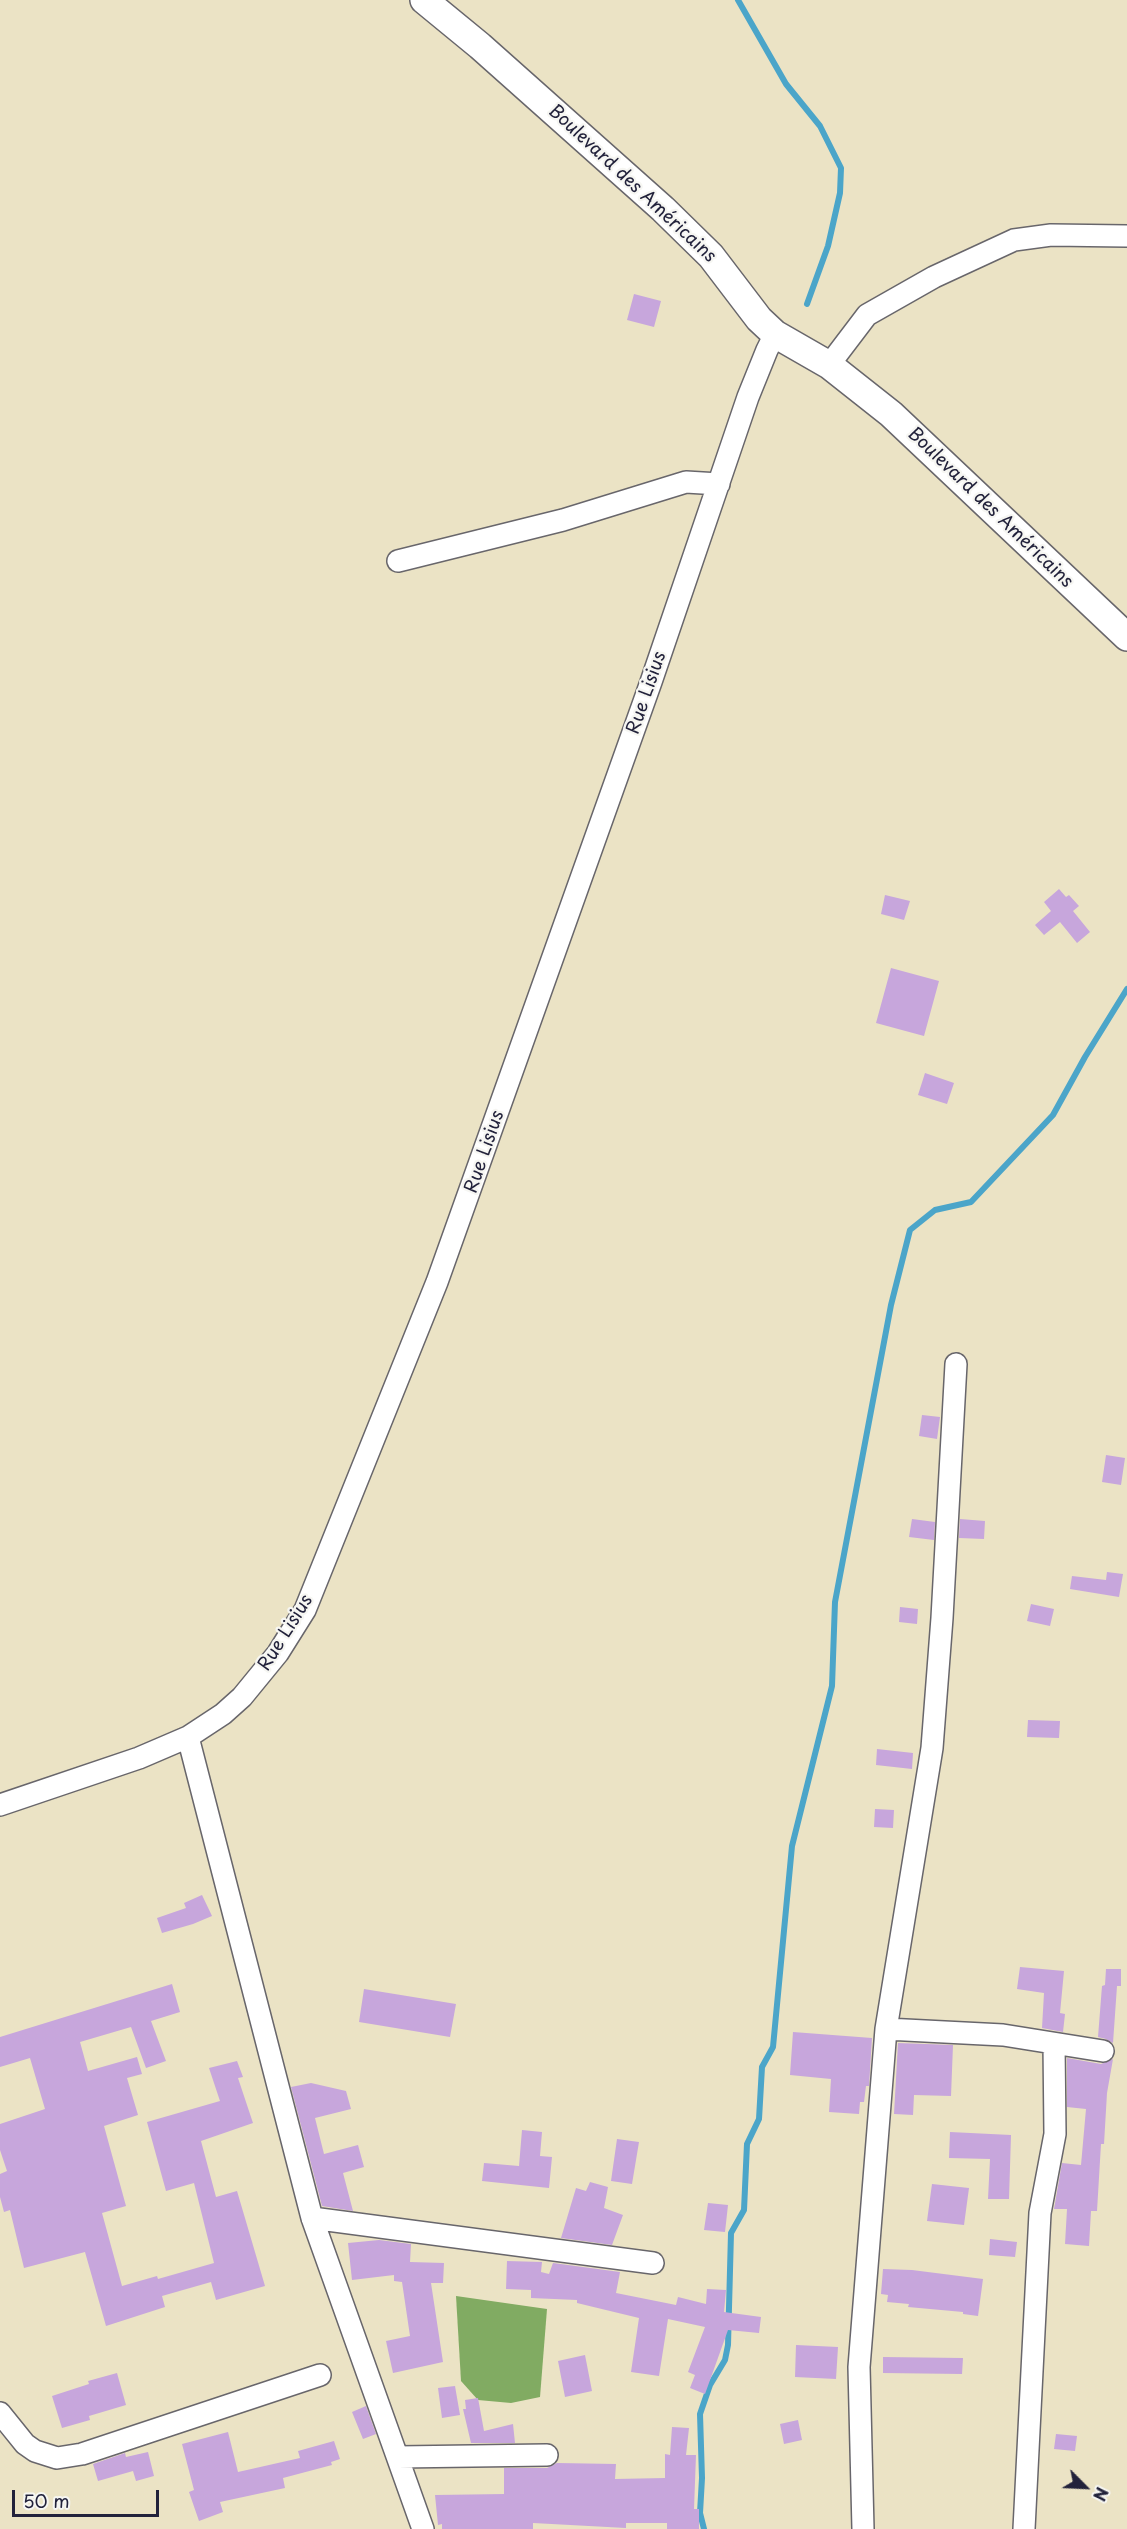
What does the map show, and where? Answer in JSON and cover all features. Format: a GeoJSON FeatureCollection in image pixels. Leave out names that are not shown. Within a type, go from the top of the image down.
{"type":"FeatureCollection","features":[{"type":"Feature","properties":{"kind":"main road","name":"Boulevard des Américains"},"geometry":{"type":"LineString","coordinates":[[424,0],[480,46],[663,209],[711,256],[748,307],[776,334],[829,365],[891,414],[1127,637]]}},
{"type":"Feature","properties":{"kind":"street"},"geometry":{"type":"LineString","coordinates":[[829,365],[867,315],[934,278],[1014,240],[1051,235],[1127,236]]}},
{"type":"Feature","properties":{"kind":"street","name":"Rue Lisius"},"geometry":{"type":"LineString","coordinates":[[0,1805],[139,1758],[188,1737],[223,1714],[242,1697],[278,1653],[305,1610],[438,1282],[756,376],[776,334]]}},
{"type":"Feature","properties":{"kind":"street"},"geometry":{"type":"LineString","coordinates":[[398,561],[563,520],[686,482],[719,484]]}},
{"type":"Feature","properties":{"kind":"street"},"geometry":{"type":"LineString","coordinates":[[863,2529],[859,2367],[886,2029],[932,1748],[942,1618],[956,1364]]}},
{"type":"Feature","properties":{"kind":"street"},"geometry":{"type":"LineString","coordinates":[[188,1737],[312,2218],[423,2529]]}},
{"type":"Feature","properties":{"kind":"street"},"geometry":{"type":"LineString","coordinates":[[886,2029],[1003,2035],[1104,2051]]}},
{"type":"Feature","properties":{"kind":"street"},"geometry":{"type":"LineString","coordinates":[[1024,2529],[1040,2213],[1055,2134],[1054,2044]]}},
{"type":"Feature","properties":{"kind":"street"},"geometry":{"type":"LineString","coordinates":[[312,2218],[653,2263]]}},
{"type":"Feature","properties":{"kind":"street"},"geometry":{"type":"LineString","coordinates":[[0,2413],[25,2444],[35,2451],[57,2458],[82,2454],[320,2375]]}},
{"type":"Feature","properties":{"kind":"street"},"geometry":{"type":"LineString","coordinates":[[398,2457],[547,2455]]}},
{"type":"Feature","properties":{"kind":"green space"},"geometry":{"type":"Polygon","coordinates":[[[456,2296],[547,2309],[540,2397],[511,2403],[478,2400],[461,2381],[456,2296]]]}},
{"type":"Feature","properties":{"kind":"building"},"geometry":{"type":"Polygon","coordinates":[[[634,294],[661,301],[654,327],[627,320],[634,294]]]}},
{"type":"Feature","properties":{"kind":"building"},"geometry":{"type":"Polygon","coordinates":[[[1059,889],[1066,897],[1069,895],[1079,906],[1073,911],[1090,932],[1077,943],[1060,922],[1044,935],[1035,925],[1051,911],[1044,902],[1059,889]]]}},
{"type":"Feature","properties":{"kind":"building"},"geometry":{"type":"Polygon","coordinates":[[[885,895],[910,901],[904,920],[881,914],[885,895]]]}},
{"type":"Feature","properties":{"kind":"building"},"geometry":{"type":"Polygon","coordinates":[[[891,968],[939,981],[924,1036],[876,1023],[891,968]]]}},
{"type":"Feature","properties":{"kind":"building"},"geometry":{"type":"Polygon","coordinates":[[[925,1073],[954,1083],[947,1104],[918,1095],[925,1073]]]}},
{"type":"Feature","properties":{"kind":"building"},"geometry":{"type":"Polygon","coordinates":[[[922,1415],[940,1417],[937,1439],[919,1436],[922,1415]]]}},
{"type":"Feature","properties":{"kind":"building"},"geometry":{"type":"Polygon","coordinates":[[[1106,1455],[1125,1458],[1121,1485],[1102,1482],[1106,1455]]]}},
{"type":"Feature","properties":{"kind":"building"},"geometry":{"type":"Polygon","coordinates":[[[912,1519],[935,1522],[934,1540],[909,1537],[912,1519]]]}},
{"type":"Feature","properties":{"kind":"building"},"geometry":{"type":"Polygon","coordinates":[[[960,1519],[985,1521],[984,1539],[959,1538],[960,1519]]]}},
{"type":"Feature","properties":{"kind":"building"},"geometry":{"type":"Polygon","coordinates":[[[1107,1572],[1123,1574],[1119,1597],[1070,1589],[1072,1576],[1106,1580],[1107,1572]]]}},
{"type":"Feature","properties":{"kind":"building"},"geometry":{"type":"Polygon","coordinates":[[[1031,1604],[1054,1609],[1050,1626],[1027,1621],[1031,1604]]]}},
{"type":"Feature","properties":{"kind":"building"},"geometry":{"type":"Polygon","coordinates":[[[900,1607],[918,1609],[917,1624],[899,1622],[900,1607]]]}},
{"type":"Feature","properties":{"kind":"building"},"geometry":{"type":"Polygon","coordinates":[[[1028,1720],[1060,1721],[1059,1738],[1027,1737],[1028,1720]]]}},
{"type":"Feature","properties":{"kind":"building"},"geometry":{"type":"Polygon","coordinates":[[[877,1749],[913,1753],[912,1769],[876,1765],[877,1749]]]}},
{"type":"Feature","properties":{"kind":"building"},"geometry":{"type":"Polygon","coordinates":[[[875,1809],[894,1810],[893,1828],[874,1827],[875,1809]]]}},
{"type":"Feature","properties":{"kind":"building"},"geometry":{"type":"Polygon","coordinates":[[[202,1895],[212,1916],[162,1933],[157,1918],[186,1908],[184,1903],[202,1895]]]}},
{"type":"Feature","properties":{"kind":"building"},"geometry":{"type":"Polygon","coordinates":[[[1020,1967],[1064,1971],[1060,2013],[1065,2014],[1063,2032],[1042,2028],[1044,1993],[1017,1989],[1020,1967]]]}},
{"type":"Feature","properties":{"kind":"building"},"geometry":{"type":"Polygon","coordinates":[[[1106,1969],[1121,1969],[1121,1986],[1117,1986],[1113,2043],[1098,2037],[1102,1986],[1105,1985],[1106,1969]]]}},
{"type":"Feature","properties":{"kind":"building"},"geometry":{"type":"Polygon","coordinates":[[[172,1984],[180,2012],[151,2021],[166,2061],[146,2068],[131,2027],[80,2042],[88,2071],[137,2057],[142,2074],[127,2078],[138,2115],[104,2126],[126,2206],[102,2213],[122,2286],[157,2276],[158,2279],[214,2263],[194,2183],[166,2191],[147,2122],[220,2101],[209,2068],[237,2061],[243,2077],[238,2078],[253,2123],[201,2141],[216,2197],[237,2191],[265,2286],[216,2300],[211,2282],[162,2296],[165,2307],[106,2326],[85,2252],[24,2268],[10,2210],[4,2212],[0,2197],[0,2174],[7,2171],[0,2150],[0,2124],[45,2109],[30,2058],[0,2067],[0,2037],[172,1984]]]}},
{"type":"Feature","properties":{"kind":"building"},"geometry":{"type":"Polygon","coordinates":[[[364,1989],[456,2004],[450,2037],[359,2022],[364,1989]]]}},
{"type":"Feature","properties":{"kind":"building"},"geometry":{"type":"Polygon","coordinates":[[[793,2032],[872,2038],[869,2086],[866,2086],[864,2102],[860,2102],[859,2114],[829,2112],[831,2079],[790,2075],[793,2032]]]}},
{"type":"Feature","properties":{"kind":"building"},"geometry":{"type":"Polygon","coordinates":[[[898,2043],[953,2045],[951,2096],[914,2095],[913,2115],[894,2114],[898,2043]]]}},
{"type":"Feature","properties":{"kind":"building"},"geometry":{"type":"Polygon","coordinates":[[[1067,2058],[1101,2064],[1113,2059],[1107,2093],[1104,2144],[1101,2144],[1097,2211],[1091,2211],[1089,2246],[1065,2244],[1067,2209],[1054,2209],[1062,2163],[1081,2165],[1086,2109],[1067,2107],[1067,2058]]]}},
{"type":"Feature","properties":{"kind":"building"},"geometry":{"type":"Polygon","coordinates":[[[311,2083],[346,2091],[351,2109],[315,2118],[324,2154],[358,2145],[364,2167],[343,2173],[353,2211],[322,2206],[291,2087],[311,2083]]]}},
{"type":"Feature","properties":{"kind":"building"},"geometry":{"type":"Polygon","coordinates":[[[522,2130],[542,2132],[540,2156],[552,2157],[549,2188],[482,2181],[484,2163],[519,2166],[522,2130]]]}},
{"type":"Feature","properties":{"kind":"building"},"geometry":{"type":"Polygon","coordinates":[[[950,2132],[1011,2135],[1009,2199],[988,2199],[990,2159],[949,2158],[950,2132]]]}},
{"type":"Feature","properties":{"kind":"building"},"geometry":{"type":"Polygon","coordinates":[[[617,2139],[639,2142],[632,2184],[611,2181],[617,2139]]]}},
{"type":"Feature","properties":{"kind":"building"},"geometry":{"type":"Polygon","coordinates":[[[590,2182],[608,2187],[604,2208],[623,2215],[612,2245],[561,2238],[576,2188],[586,2191],[590,2182]]]}},
{"type":"Feature","properties":{"kind":"building"},"geometry":{"type":"Polygon","coordinates":[[[932,2184],[969,2188],[964,2225],[927,2221],[932,2184]]]}},
{"type":"Feature","properties":{"kind":"building"},"geometry":{"type":"Polygon","coordinates":[[[708,2203],[728,2205],[725,2232],[704,2230],[708,2203]]]}},
{"type":"Feature","properties":{"kind":"building"},"geometry":{"type":"Polygon","coordinates":[[[990,2239],[1017,2242],[1015,2257],[989,2255],[990,2239]]]}},
{"type":"Feature","properties":{"kind":"building"},"geometry":{"type":"Polygon","coordinates":[[[379,2240],[411,2244],[410,2262],[444,2263],[443,2283],[431,2283],[443,2362],[393,2373],[386,2341],[410,2336],[402,2282],[394,2281],[394,2275],[352,2280],[348,2243],[379,2240]]]}},
{"type":"Feature","properties":{"kind":"building"},"geometry":{"type":"Polygon","coordinates":[[[507,2261],[542,2262],[541,2272],[549,2274],[553,2263],[620,2272],[616,2293],[676,2305],[678,2297],[706,2304],[707,2289],[726,2290],[724,2312],[761,2317],[759,2333],[728,2330],[705,2394],[690,2388],[695,2375],[688,2372],[705,2327],[668,2319],[659,2376],[631,2372],[639,2318],[577,2303],[577,2300],[531,2298],[531,2290],[506,2289],[507,2261]]]}},
{"type":"Feature","properties":{"kind":"building"},"geometry":{"type":"Polygon","coordinates":[[[883,2269],[912,2270],[983,2279],[978,2316],[887,2302],[888,2295],[881,2294],[883,2269]]]}},
{"type":"Feature","properties":{"kind":"building"},"geometry":{"type":"Polygon","coordinates":[[[796,2345],[838,2347],[836,2379],[795,2377],[796,2345]]]}},
{"type":"Feature","properties":{"kind":"building"},"geometry":{"type":"Polygon","coordinates":[[[585,2355],[592,2391],[565,2397],[558,2361],[585,2355]]]}},
{"type":"Feature","properties":{"kind":"building"},"geometry":{"type":"Polygon","coordinates":[[[883,2357],[963,2358],[962,2374],[883,2373],[883,2357]]]}},
{"type":"Feature","properties":{"kind":"building"},"geometry":{"type":"Polygon","coordinates":[[[117,2373],[126,2405],[89,2416],[90,2420],[62,2428],[52,2396],[89,2384],[88,2381],[117,2373]]]}},
{"type":"Feature","properties":{"kind":"building"},"geometry":{"type":"Polygon","coordinates":[[[455,2386],[460,2415],[442,2418],[438,2388],[455,2386]]]}},
{"type":"Feature","properties":{"kind":"building"},"geometry":{"type":"Polygon","coordinates":[[[478,2398],[484,2431],[513,2424],[515,2443],[471,2443],[463,2409],[466,2409],[465,2400],[478,2398]]]}},
{"type":"Feature","properties":{"kind":"building"},"geometry":{"type":"Polygon","coordinates":[[[366,2406],[376,2434],[363,2439],[352,2412],[366,2406]]]}},
{"type":"Feature","properties":{"kind":"building"},"geometry":{"type":"Polygon","coordinates":[[[798,2420],[802,2440],[784,2444],[780,2424],[798,2420]]]}},
{"type":"Feature","properties":{"kind":"building"},"geometry":{"type":"Polygon","coordinates":[[[672,2427],[689,2428],[686,2455],[696,2455],[694,2509],[699,2509],[699,2529],[667,2529],[667,2523],[626,2523],[626,2528],[533,2523],[533,2529],[442,2529],[442,2524],[438,2525],[435,2495],[504,2494],[504,2468],[547,2468],[557,2463],[616,2464],[615,2479],[665,2478],[665,2454],[670,2455],[672,2427]]]}},
{"type":"Feature","properties":{"kind":"building"},"geometry":{"type":"Polygon","coordinates":[[[228,2432],[238,2472],[300,2458],[298,2451],[334,2441],[340,2459],[331,2462],[332,2465],[283,2478],[285,2488],[220,2502],[223,2512],[199,2521],[189,2492],[194,2490],[182,2444],[228,2432]]]}},
{"type":"Feature","properties":{"kind":"building"},"geometry":{"type":"Polygon","coordinates":[[[1056,2434],[1077,2436],[1075,2451],[1054,2449],[1056,2434]]]}},
{"type":"Feature","properties":{"kind":"building"},"geometry":{"type":"Polygon","coordinates":[[[148,2452],[154,2476],[136,2481],[133,2471],[98,2481],[93,2464],[125,2453],[126,2457],[148,2452]]]}},
{"type":"Feature","properties":{"kind":"waterway"},"geometry":{"type":"LineString","coordinates":[[738,0],[786,84],[820,126],[841,168],[840,193],[828,246],[807,304]]}},
{"type":"Feature","properties":{"kind":"waterway"},"geometry":{"type":"LineString","coordinates":[[704,2529],[700,2513],[702,2478],[700,2414],[710,2385],[725,2360],[728,2345],[731,2233],[744,2210],[747,2144],[759,2119],[762,2067],[773,2047],[792,1846],[832,1686],[835,1602],[891,1305],[910,1230],[935,1210],[971,1202],[1053,1115],[1127,989]]}}]}
